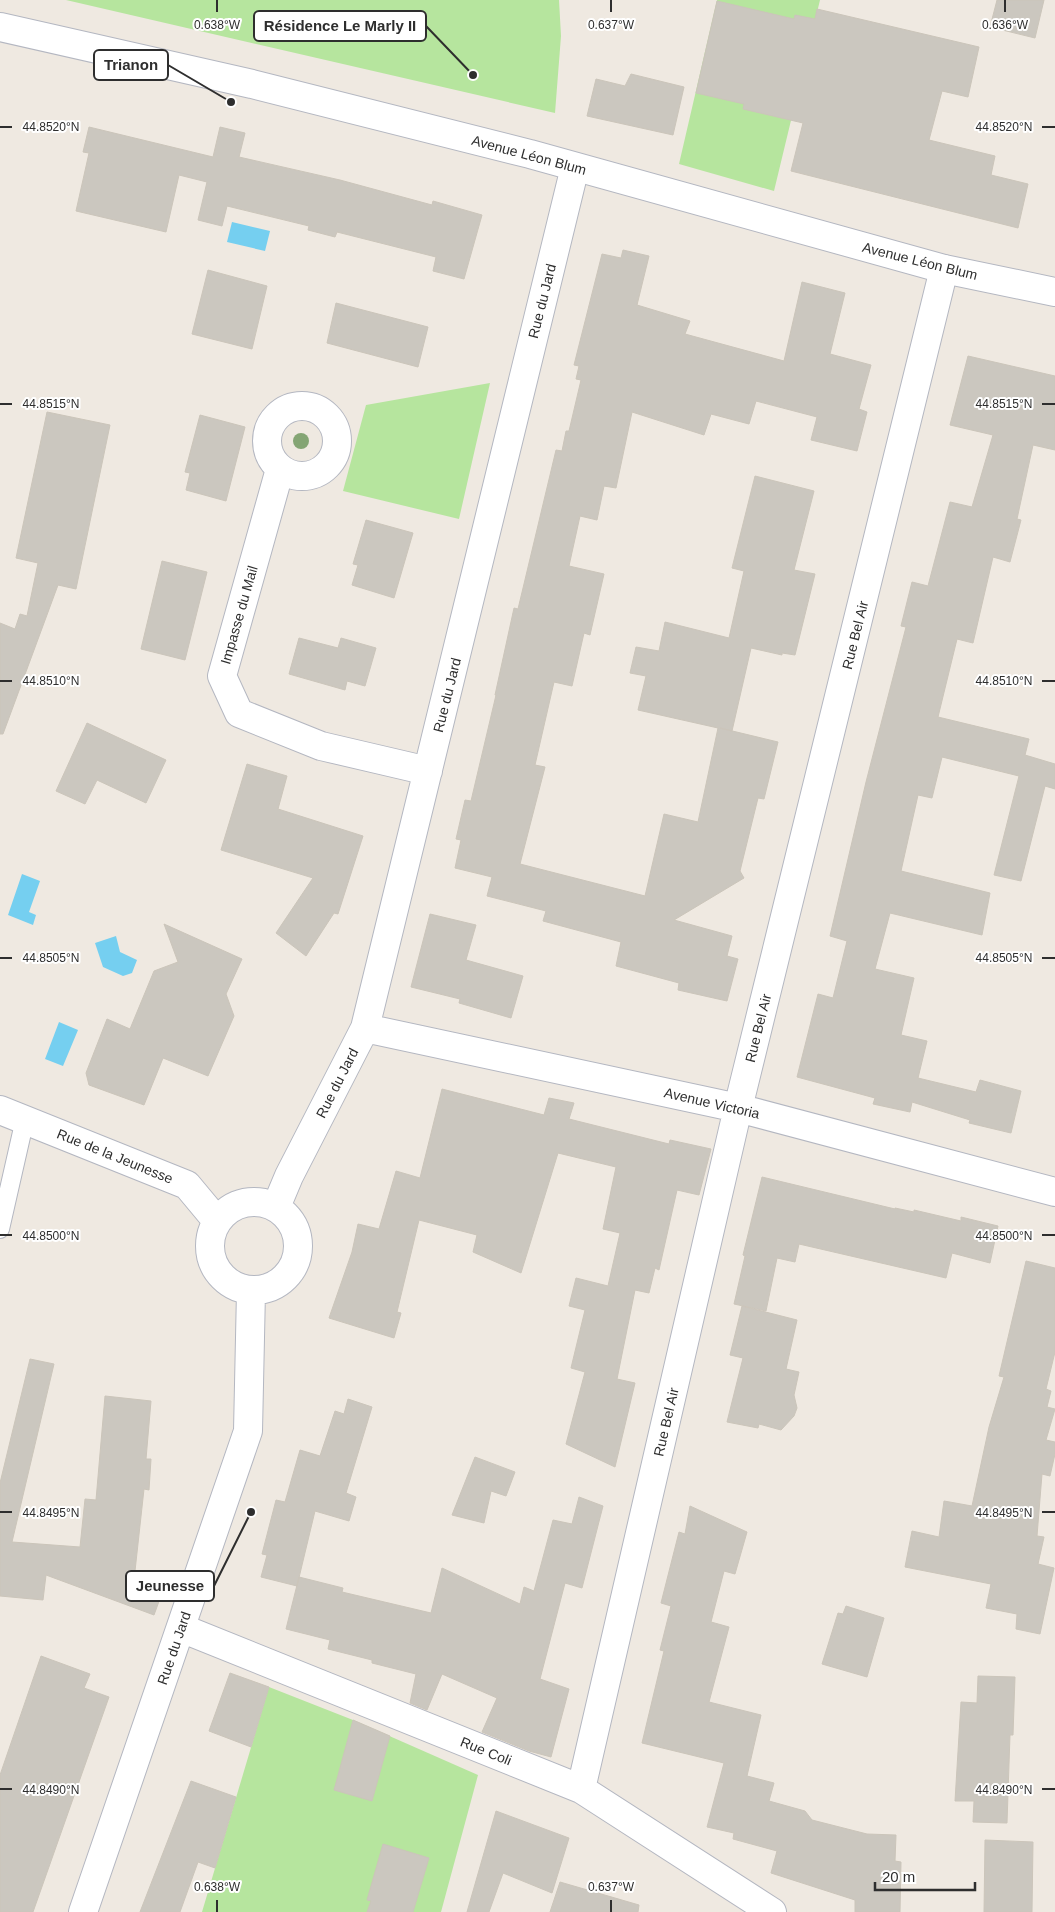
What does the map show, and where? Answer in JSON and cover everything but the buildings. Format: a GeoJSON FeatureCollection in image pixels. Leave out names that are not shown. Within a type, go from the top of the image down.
{"type":"FeatureCollection","features":[{"type":"Feature","properties":{"kind":"street","name":"Avenue Léon Blum"},"geometry":{"type":"LineString","coordinates":[[0,27],[252,84],[575,167],[944,269],[1055,292]]}},
{"type":"Feature","properties":{"kind":"street","name":"Rue du Jard"},"geometry":{"type":"LineString","coordinates":[[276,1208],[290,1176],[365,1028],[575,167]]}},
{"type":"Feature","properties":{"kind":"street","name":"Rue Bel Air"},"geometry":{"type":"LineString","coordinates":[[581,1790],[738,1108],[944,269]]}},
{"type":"Feature","properties":{"kind":"street","name":"Impasse du Mail"},"geometry":{"type":"LineString","coordinates":[[280,469],[222,676],[239,713],[321,746],[428,771]]}},
{"type":"Feature","properties":{"kind":"street","name":"Avenue Victoria"},"geometry":{"type":"LineString","coordinates":[[365,1028],[738,1108],[1055,1192]]}},
{"type":"Feature","properties":{"kind":"street","name":"Rue de la Jeunesse"},"geometry":{"type":"LineString","coordinates":[[12,1115],[187,1185],[217,1221]]}},
{"type":"Feature","properties":{"kind":"street"},"geometry":{"type":"LineString","coordinates":[[244,1203],[264,1203],[276,1208],[288,1217],[295,1230],[299,1244],[297,1259],[290,1272],[279,1283],[266,1289],[251,1291],[238,1288],[226,1281],[217,1271],[211,1260],[211,1233],[217,1221],[226,1211],[244,1203]]}},
{"type":"Feature","properties":{"kind":"street","name":"Rue du Jard"},"geometry":{"type":"LineString","coordinates":[[83,1912],[248,1431],[251,1291]]}},
{"type":"Feature","properties":{"kind":"street","name":"Rue Coli"},"geometry":{"type":"LineString","coordinates":[[181,1628],[581,1790],[772,1912]]}},
{"type":"Feature","properties":{"kind":"lane"},"geometry":{"type":"LineString","coordinates":[[0,1229],[12,1115]]}},
{"type":"Feature","properties":{"kind":"green space"},"geometry":{"type":"Polygon","coordinates":[[[66,0],[559,0],[561,36],[555,113],[66,0]]]}},
{"type":"Feature","properties":{"kind":"green space"},"geometry":{"type":"Polygon","coordinates":[[[717,0],[820,0],[774,191],[679,164],[717,0]]]}},
{"type":"Feature","properties":{"kind":"green space"},"geometry":{"type":"Polygon","coordinates":[[[490,383],[459,519],[343,491],[366,405],[490,383]]]}},
{"type":"Feature","properties":{"kind":"green space"},"geometry":{"type":"Polygon","coordinates":[[[269,1687],[353,1720],[478,1775],[441,1912],[202,1912],[269,1687]]]}},
{"type":"Feature","properties":{"kind":"water"},"geometry":{"type":"Polygon","coordinates":[[[232,222],[270,231],[265,251],[227,242],[232,222]]]}},
{"type":"Feature","properties":{"kind":"water"},"geometry":{"type":"Polygon","coordinates":[[[22,874],[40,881],[29,912],[36,915],[33,925],[8,915],[22,874]]]}},
{"type":"Feature","properties":{"kind":"water"},"geometry":{"type":"Polygon","coordinates":[[[116,936],[120,952],[137,960],[132,973],[123,976],[103,967],[95,943],[116,936]]]}},
{"type":"Feature","properties":{"kind":"water"},"geometry":{"type":"Polygon","coordinates":[[[59,1022],[78,1030],[63,1066],[45,1059],[59,1022]]]}},
{"type":"Feature","properties":{"kind":"place","name":"Résidence Le Marly II"},"geometry":{"type":"Point","coordinates":[473,75]}},
{"type":"Feature","properties":{"kind":"place","name":"Trianon"},"geometry":{"type":"Point","coordinates":[231,102]}},
{"type":"Feature","properties":{"kind":"place","name":"Jeunesse"},"geometry":{"type":"Point","coordinates":[251,1512]}}]}
